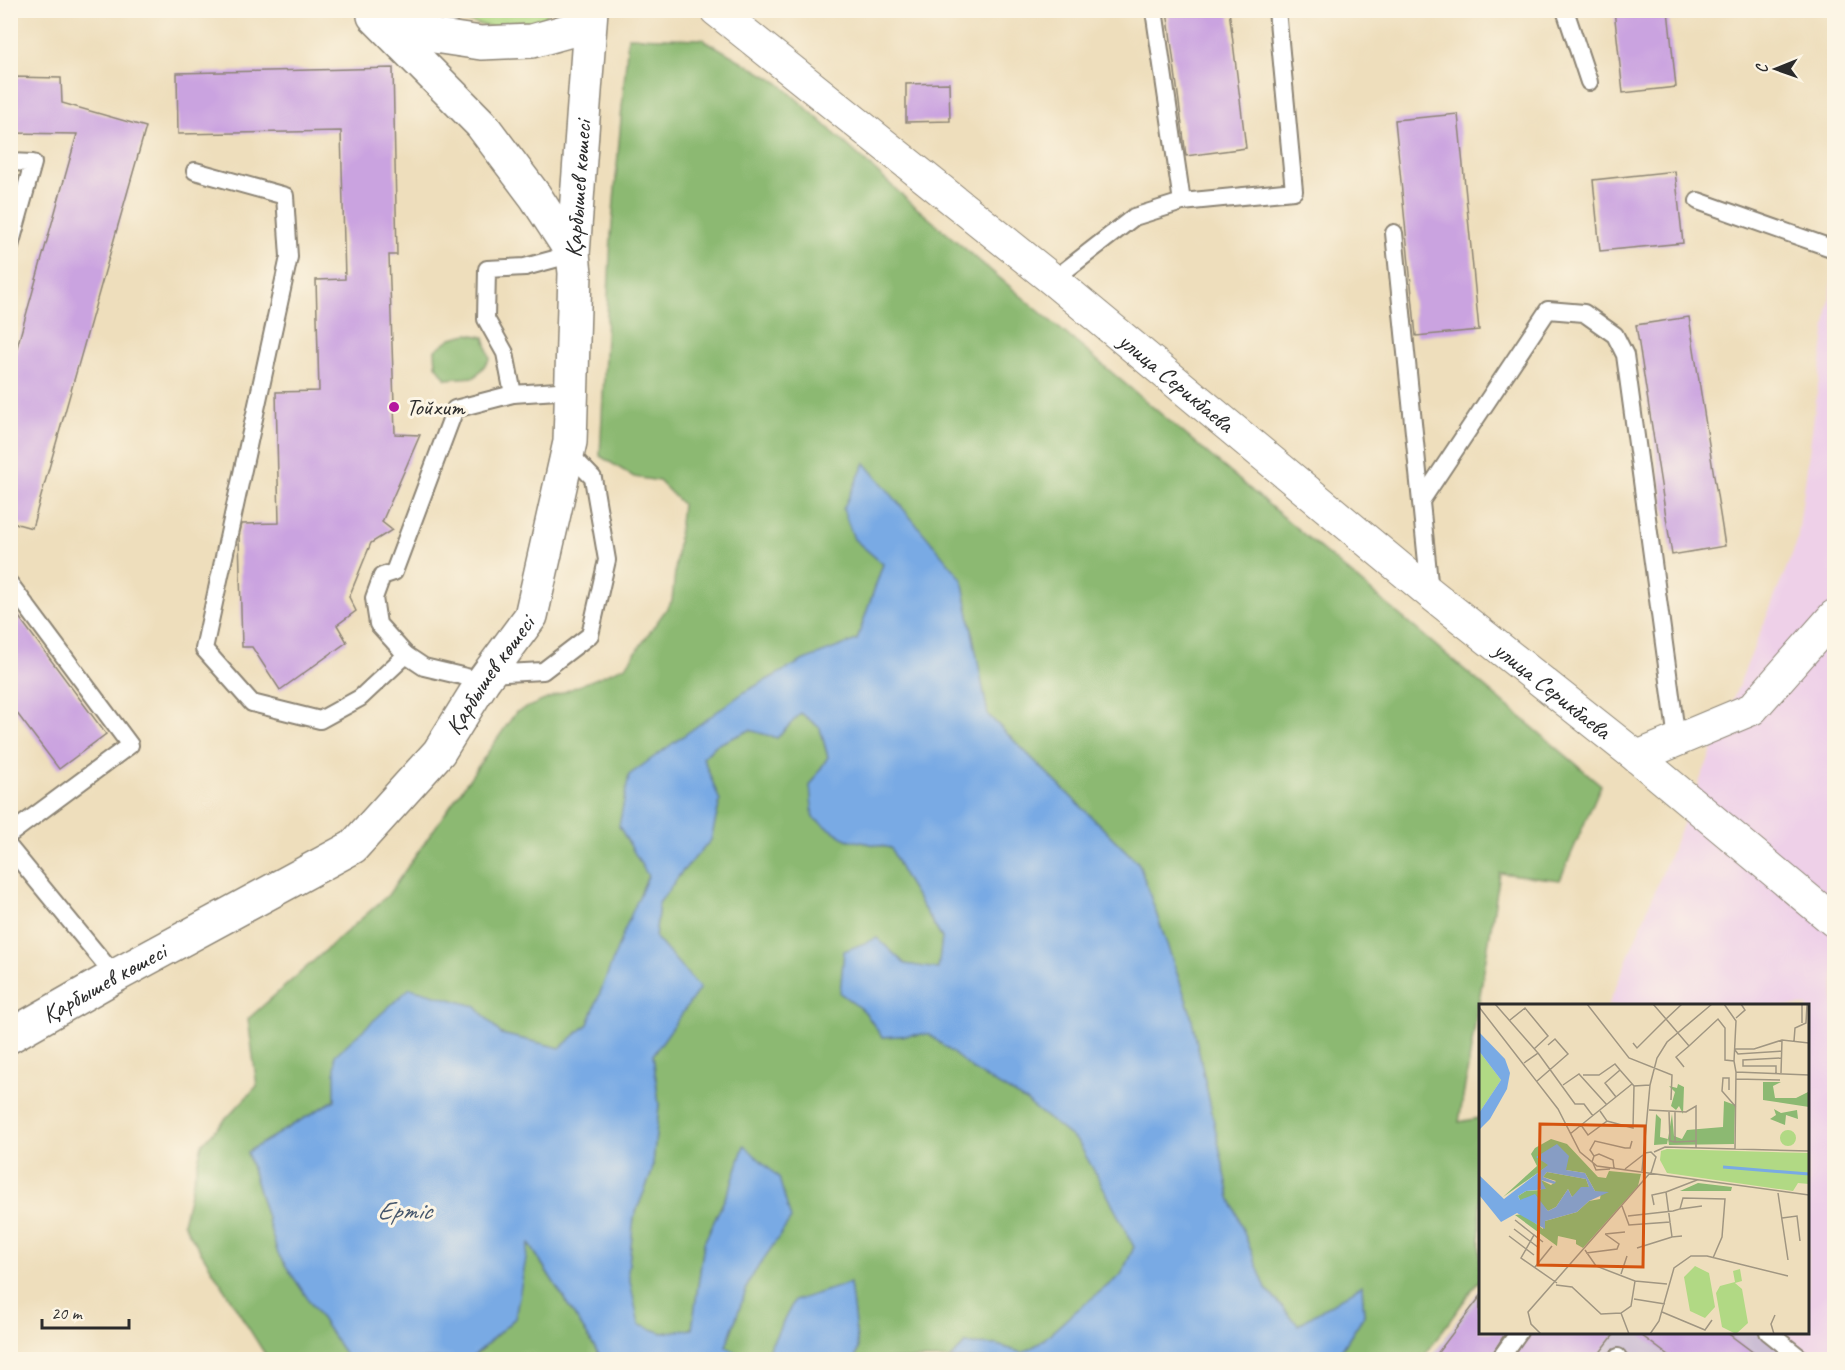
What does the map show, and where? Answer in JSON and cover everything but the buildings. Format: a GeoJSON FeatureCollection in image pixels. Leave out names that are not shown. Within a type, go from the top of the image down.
{"type":"FeatureCollection","features":[{"type":"Feature","properties":{"kind":"main road"},"geometry":{"type":"LineString","coordinates":[[371,13],[434,36],[481,43],[532,40],[596,15]]}},
{"type":"Feature","properties":{"kind":"main road"},"geometry":{"type":"LineString","coordinates":[[371,13],[482,124],[535,196],[573,254]]}},
{"type":"Feature","properties":{"kind":"main road","name":"Қарбышев көшесі"},"geometry":{"type":"LineString","coordinates":[[10,1036],[352,847],[439,752],[485,678],[531,616],[568,452],[575,273],[573,254],[596,15]]}},
{"type":"Feature","properties":{"kind":"street","name":"улица Серикбаева"},"geometry":{"type":"LineString","coordinates":[[716,10],[1053,280],[1430,593],[1637,757],[1834,921]]}},
{"type":"Feature","properties":{"kind":"street"},"geometry":{"type":"LineString","coordinates":[[1637,757],[1752,709],[1834,616]]}},
{"type":"Feature","properties":{"kind":"lane"},"geometry":{"type":"LineString","coordinates":[[1154,10],[1182,202]]}},
{"type":"Feature","properties":{"kind":"lane"},"geometry":{"type":"LineString","coordinates":[[1053,280],[1134,217],[1182,202],[1294,191],[1277,10]]}},
{"type":"Feature","properties":{"kind":"lane"},"geometry":{"type":"LineString","coordinates":[[1565,10],[1588,82]]}},
{"type":"Feature","properties":{"kind":"lane"},"geometry":{"type":"LineString","coordinates":[[10,162],[33,163],[10,246]]}},
{"type":"Feature","properties":{"kind":"lane"},"geometry":{"type":"LineString","coordinates":[[195,171],[285,196],[289,258],[204,649],[252,703],[320,720],[360,698],[406,655]]}},
{"type":"Feature","properties":{"kind":"lane"},"geometry":{"type":"LineString","coordinates":[[1698,201],[1834,249]]}},
{"type":"Feature","properties":{"kind":"lane"},"geometry":{"type":"LineString","coordinates":[[1394,233],[1430,593]]}},
{"type":"Feature","properties":{"kind":"lane"},"geometry":{"type":"LineString","coordinates":[[513,394],[505,353],[486,319],[487,269],[525,267],[573,254]]}},
{"type":"Feature","properties":{"kind":"lane"},"geometry":{"type":"LineString","coordinates":[[1421,501],[1548,310],[1584,313],[1615,335],[1625,355],[1677,741]]}},
{"type":"Feature","properties":{"kind":"lane"},"geometry":{"type":"LineString","coordinates":[[568,452],[593,478],[607,560],[590,635],[543,671],[485,678],[424,667],[406,655],[378,624],[374,598],[382,576],[394,572],[455,409],[513,394],[572,390]]}},
{"type":"Feature","properties":{"kind":"lane"},"geometry":{"type":"LineString","coordinates":[[10,584],[130,745],[10,834]]}},
{"type":"Feature","properties":{"kind":"lane"},"geometry":{"type":"LineString","coordinates":[[10,848],[115,976]]}},
{"type":"Feature","properties":{"kind":"lane"},"geometry":{"type":"LineString","coordinates":[[1499,1359],[1518,1334]]}},
{"type":"Feature","properties":{"kind":"lane"},"geometry":{"type":"LineString","coordinates":[[1771,1334],[1803,1359]]}},
{"type":"Feature","properties":{"kind":"shaded area"},"geometry":{"type":"Polygon","coordinates":[[[1834,266],[1834,1359],[1663,1359],[1629,1334],[1809,1334],[1809,1004],[1609,1004],[1797,542],[1834,266]]]}},
{"type":"Feature","properties":{"kind":"shaded area"},"geometry":{"type":"Polygon","coordinates":[[[1479,1290],[1479,1334],[1775,1334],[1808,1360],[1429,1360],[1479,1290]]]}},
{"type":"Feature","properties":{"kind":"green space"},"geometry":{"type":"Polygon","coordinates":[[[434,11],[549,11],[541,22],[515,29],[473,23],[434,11]]]}},
{"type":"Feature","properties":{"kind":"green space"},"geometry":{"type":"Polygon","coordinates":[[[628,37],[703,39],[779,83],[912,204],[1601,785],[1560,880],[1500,873],[1459,1122],[1479,1118],[1479,1280],[1422,1359],[1336,1359],[1364,1315],[1362,1286],[1298,1325],[1266,1289],[1230,1197],[1190,1011],[1139,864],[988,715],[962,579],[854,539],[883,564],[857,640],[799,663],[619,826],[648,875],[588,1024],[560,1048],[501,1034],[475,1006],[336,1055],[335,1100],[247,1152],[278,1254],[348,1359],[268,1359],[183,1223],[202,1144],[257,1086],[248,1019],[388,895],[516,712],[626,666],[672,601],[682,504],[659,481],[634,477],[600,456],[611,236],[628,37]]]}},
{"type":"Feature","properties":{"kind":"green space"},"geometry":{"type":"Polygon","coordinates":[[[468,334],[484,337],[490,359],[475,377],[446,379],[436,365],[435,350],[451,338],[468,334]]]}},
{"type":"Feature","properties":{"kind":"green space"},"geometry":{"type":"Polygon","coordinates":[[[801,713],[820,728],[828,757],[810,786],[846,839],[891,848],[905,878],[942,938],[939,970],[905,964],[877,938],[840,993],[865,1012],[882,1037],[929,1034],[975,1071],[1026,1101],[1078,1142],[1134,1247],[1121,1275],[1040,1343],[1022,1353],[997,1345],[965,1344],[950,1359],[855,1359],[858,1349],[850,1284],[794,1301],[764,1359],[745,1359],[726,1346],[750,1279],[790,1219],[744,1146],[732,1183],[704,1243],[692,1329],[663,1333],[639,1325],[628,1272],[634,1217],[652,1172],[659,1105],[653,1055],[699,988],[655,937],[659,903],[681,873],[711,840],[720,801],[703,758],[716,745],[750,730],[777,738],[801,713]]]}},
{"type":"Feature","properties":{"kind":"green space"},"geometry":{"type":"Polygon","coordinates":[[[528,1242],[602,1359],[470,1360],[515,1318],[528,1242]]]}},
{"type":"Feature","properties":{"kind":"water","name":"Ертіс"},"geometry":{"type":"Polygon","coordinates":[[[865,463],[962,579],[988,715],[1139,864],[1190,1011],[1230,1197],[1266,1289],[1298,1325],[1362,1285],[1364,1315],[1336,1359],[950,1359],[965,1344],[997,1345],[1022,1353],[1040,1343],[1121,1275],[1134,1247],[1078,1142],[1026,1101],[975,1071],[929,1034],[882,1037],[865,1012],[840,993],[844,951],[877,938],[905,964],[938,969],[942,938],[905,878],[891,848],[846,839],[813,818],[810,786],[828,757],[820,728],[801,713],[777,738],[750,730],[716,745],[703,758],[720,801],[711,840],[681,873],[659,903],[655,937],[700,988],[653,1055],[659,1105],[652,1172],[634,1217],[628,1272],[639,1325],[663,1333],[692,1329],[704,1243],[732,1183],[744,1145],[779,1178],[791,1219],[750,1279],[726,1346],[745,1359],[602,1359],[529,1243],[515,1318],[470,1359],[348,1359],[278,1254],[247,1152],[335,1100],[335,1055],[410,988],[475,1006],[501,1034],[560,1048],[588,1024],[648,876],[619,826],[629,775],[746,691],[804,660],[857,640],[883,564],[854,539],[843,509],[865,463]]]}},
{"type":"Feature","properties":{"kind":"water"},"geometry":{"type":"Polygon","coordinates":[[[850,1283],[858,1349],[855,1359],[764,1359],[794,1301],[850,1283]]]}},
{"type":"Feature","properties":{"kind":"place","name":"Тойхит"},"geometry":{"type":"Point","coordinates":[394,407]}}]}
